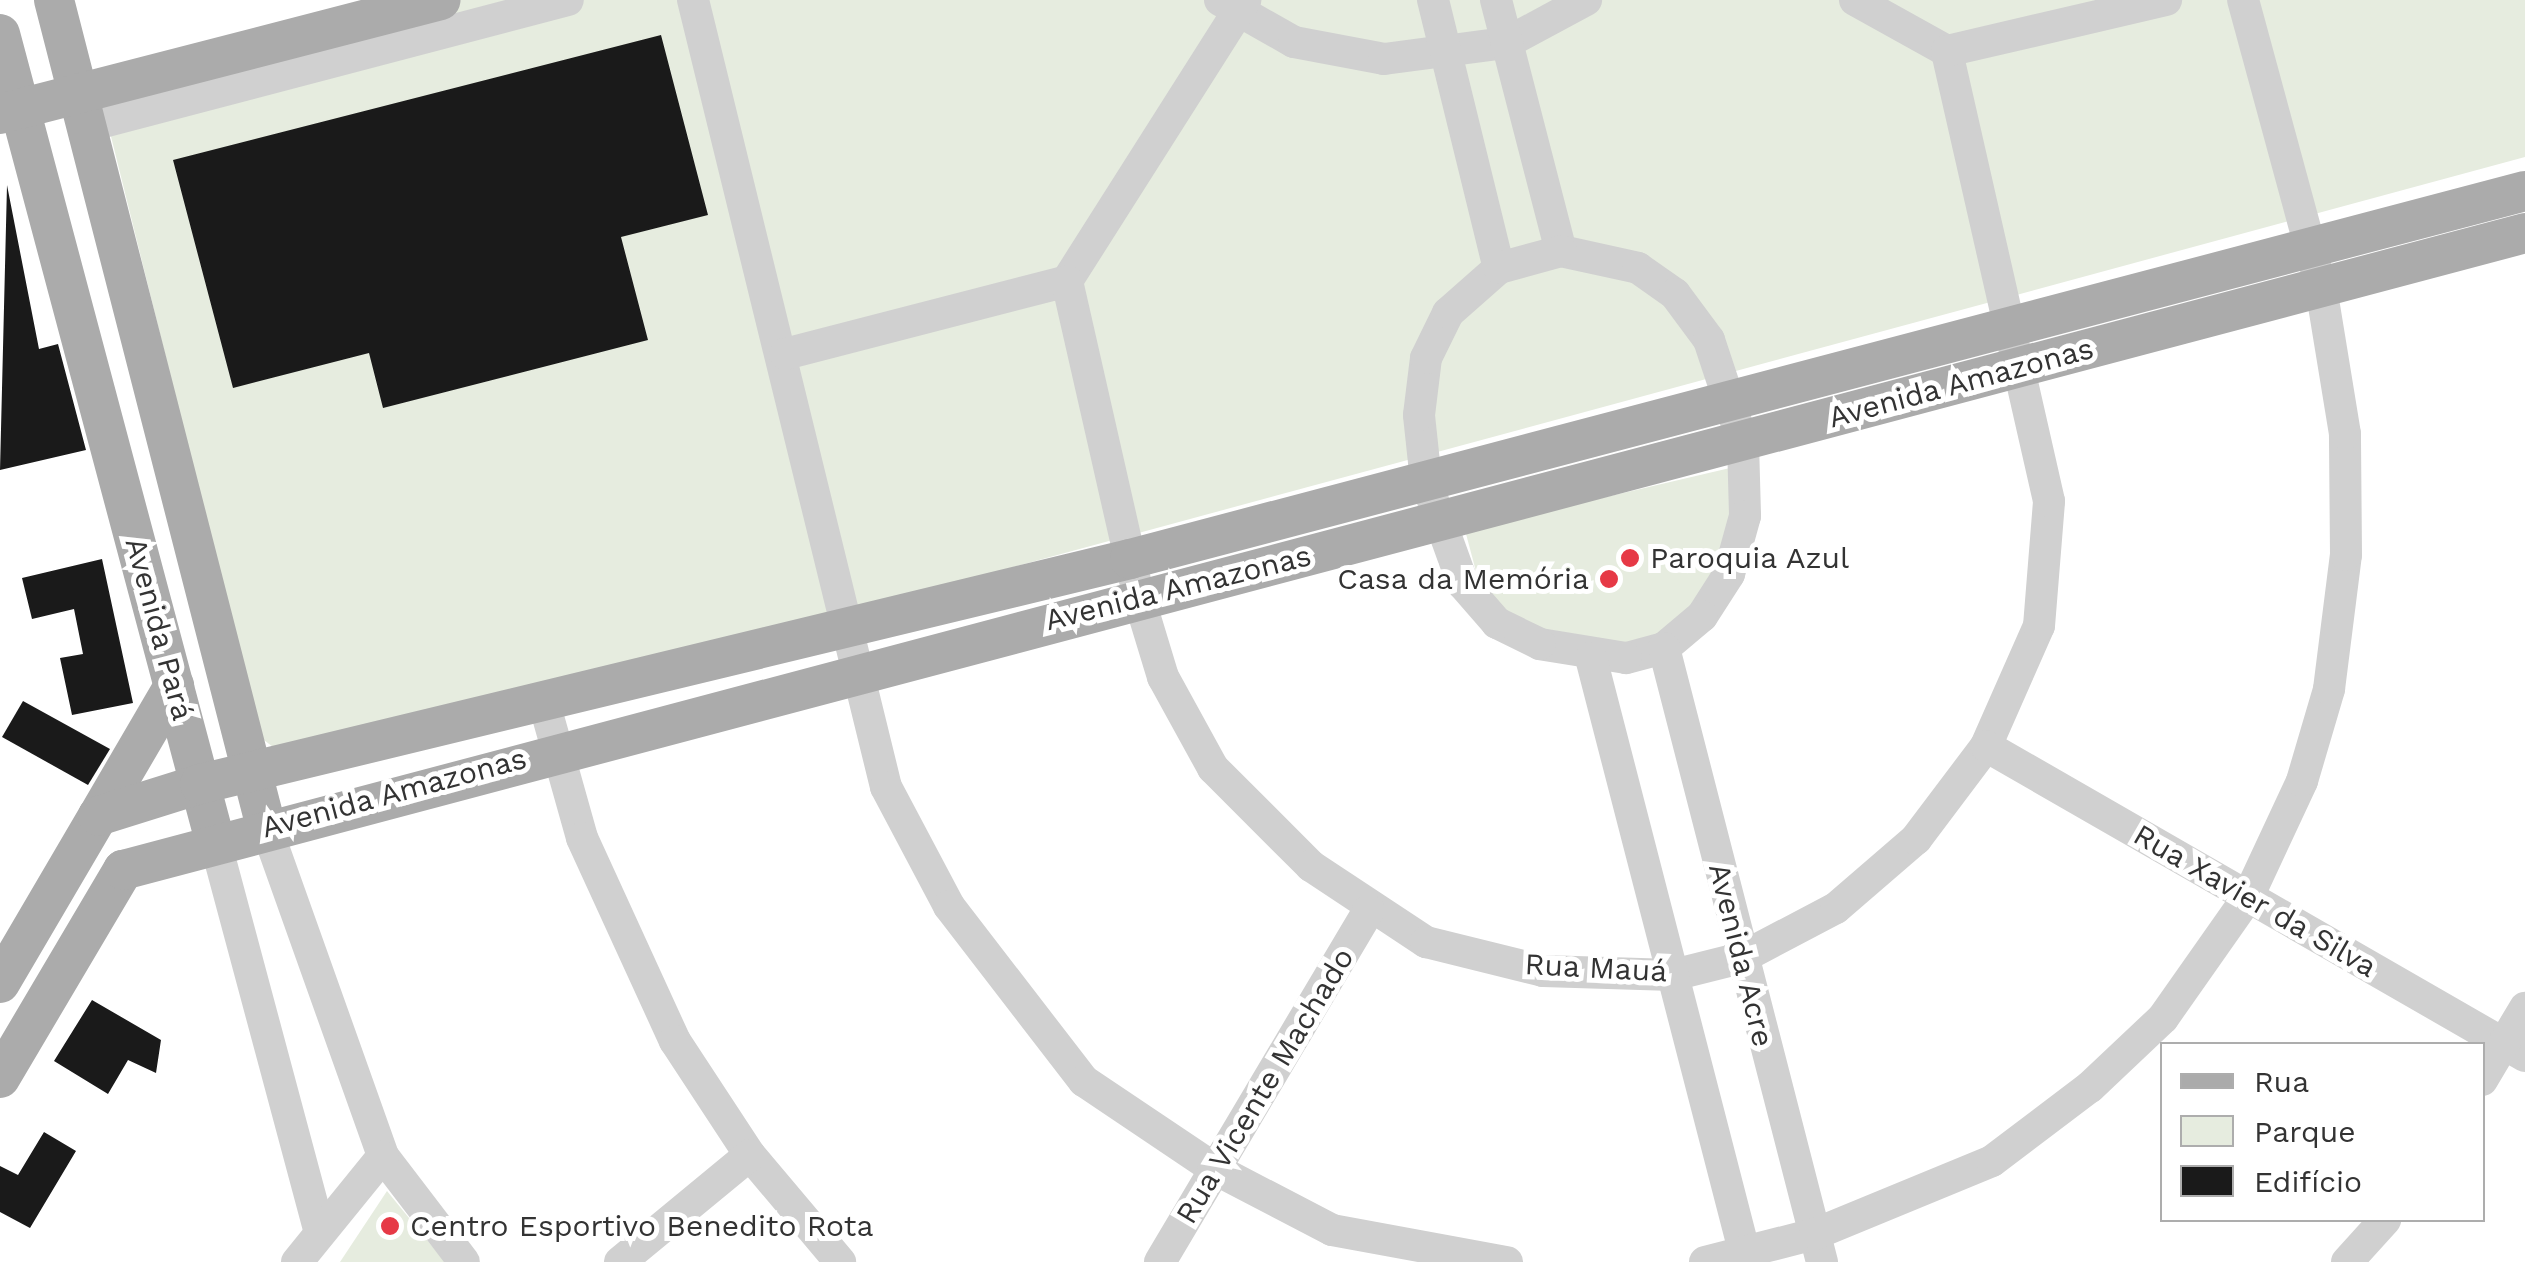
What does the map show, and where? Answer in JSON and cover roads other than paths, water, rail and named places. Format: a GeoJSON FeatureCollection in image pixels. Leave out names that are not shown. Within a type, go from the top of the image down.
{"type":"FeatureCollection","features":[{"type":"Feature","properties":{"kind":"main road","name":"Avenida Pará"},"geometry":{"type":"LineString","coordinates":[[54,0],[266,828]]}},
{"type":"Feature","properties":{"kind":"main road"},"geometry":{"type":"LineString","coordinates":[[12,130],[441,0]]}},
{"type":"Feature","properties":{"kind":"main road","name":"Avenida Pará"},"geometry":{"type":"LineString","coordinates":[[0,34],[12,130],[215,840]]}},
{"type":"Feature","properties":{"kind":"main road","name":"Avenida Amazonas"},"geometry":{"type":"LineString","coordinates":[[0,1078],[123,870],[215,840],[860,670],[1426,481],[1735,403],[2011,323],[2525,191]]}},
{"type":"Feature","properties":{"kind":"main road","name":"Avenida Amazonas"},"geometry":{"type":"LineString","coordinates":[[98,816],[250,770],[849,629],[1436,521],[1743,443],[2525,233]]}},
{"type":"Feature","properties":{"kind":"main road"},"geometry":{"type":"LineString","coordinates":[[0,983],[174,686]]}},
{"type":"Feature","properties":{"kind":"street"},"geometry":{"type":"LineString","coordinates":[[84,109],[568,0]]}},
{"type":"Feature","properties":{"kind":"street"},"geometry":{"type":"LineString","coordinates":[[693,0],[784,354],[886,788],[1014,1000],[1084,1081],[1215,1169],[1332,1230],[1507,1262]]}},
{"type":"Feature","properties":{"kind":"street"},"geometry":{"type":"LineString","coordinates":[[1433,0],[1443,56],[1499,268]]}},
{"type":"Feature","properties":{"kind":"street"},"geometry":{"type":"LineString","coordinates":[[1496,0],[1561,252]]}},
{"type":"Feature","properties":{"kind":"street"},"geometry":{"type":"LineString","coordinates":[[784,354],[1067,281],[1234,4],[1337,54],[1443,56],[1506,43],[1586,0]]}},
{"type":"Feature","properties":{"kind":"street"},"geometry":{"type":"LineString","coordinates":[[1855,0],[1947,51],[2166,0]]}},
{"type":"Feature","properties":{"kind":"street"},"geometry":{"type":"LineString","coordinates":[[1705,1262],[1818,1248],[1992,1161],[2090,1087],[2163,1018],[2248,897],[2302,781],[2329,689],[2341,594],[2344,434],[2321,287],[2243,0]]}},
{"type":"Feature","properties":{"kind":"street","name":"Rua Mauá"},"geometry":{"type":"LineString","coordinates":[[1067,281],[1135,578],[1163,677],[1213,768],[1369,910],[1426,942],[1543,972],[1673,975],[1741,958],[1836,908],[1889,862],[1986,746],[2039,626],[2049,501],[2024,365],[1947,51]]}},
{"type":"Feature","properties":{"kind":"street"},"geometry":{"type":"LineString","coordinates":[[1561,252],[1638,268],[1676,294],[1708,340],[1735,403],[1743,443],[1745,516],[1729,574],[1702,616],[1664,648],[1592,658],[1497,623],[1463,584],[1436,521],[1426,481],[1419,415],[1426,358],[1448,313],[1499,268],[1561,252]]}},
{"type":"Feature","properties":{"kind":"street","name":"Avenida Acre"},"geometry":{"type":"LineString","coordinates":[[1664,648],[1818,1248]]}},
{"type":"Feature","properties":{"kind":"street"},"geometry":{"type":"LineString","coordinates":[[1592,658],[1745,1257]]}},
{"type":"Feature","properties":{"kind":"street"},"geometry":{"type":"LineString","coordinates":[[542,699],[555,751],[642,973],[750,1155],[840,1262]]}},
{"type":"Feature","properties":{"kind":"street","name":"Rua Xavier da Silva"},"geometry":{"type":"LineString","coordinates":[[1986,746],[2515,1050]]}},
{"type":"Feature","properties":{"kind":"street","name":"Avenida Pará"},"geometry":{"type":"LineString","coordinates":[[266,828],[383,1156],[464,1262]]}},
{"type":"Feature","properties":{"kind":"street","name":"Avenida Pará"},"geometry":{"type":"LineString","coordinates":[[215,840],[318,1225]]}},
{"type":"Feature","properties":{"kind":"street","name":"Rua Vicente Machado"},"geometry":{"type":"LineString","coordinates":[[1160,1262],[1369,910]]}},
{"type":"Feature","properties":{"kind":"street"},"geometry":{"type":"LineString","coordinates":[[2485,1077],[2515,1050],[2525,1008]]}},
{"type":"Feature","properties":{"kind":"street"},"geometry":{"type":"LineString","coordinates":[[620,1262],[750,1155]]}},
{"type":"Feature","properties":{"kind":"street"},"geometry":{"type":"LineString","coordinates":[[297,1262],[318,1225],[383,1156]]}},
{"type":"Feature","properties":{"kind":"street"},"geometry":{"type":"LineString","coordinates":[[2347,1262],[2383,1222]]}},
{"type":"Feature","properties":{"kind":"place","name":"Paroquia Azul"},"geometry":{"type":"Point","coordinates":[1630,558]}},
{"type":"Feature","properties":{"kind":"place","name":"Casa da Memória"},"geometry":{"type":"Point","coordinates":[1609,579]}},
{"type":"Feature","properties":{"kind":"place","name":"Centro Esportivo Benedito Rota"},"geometry":{"type":"Point","coordinates":[390,1226]}}]}
